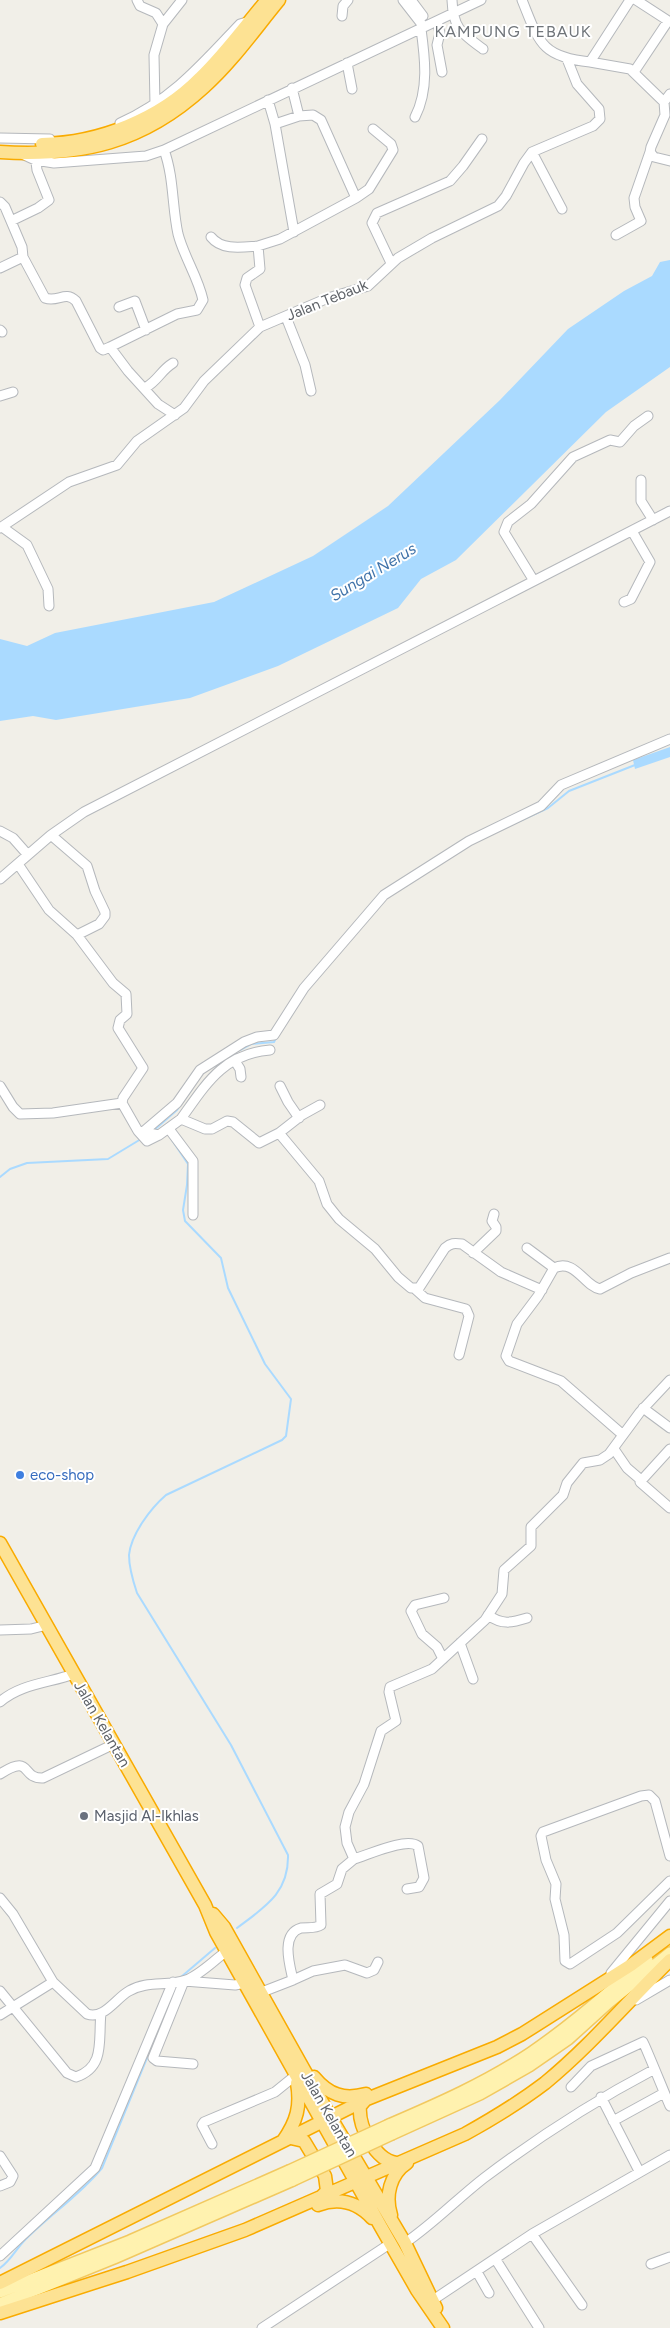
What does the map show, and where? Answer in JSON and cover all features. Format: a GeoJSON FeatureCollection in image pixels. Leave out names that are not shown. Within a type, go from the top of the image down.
{"type":"FeatureCollection","features":[{"type":"Feature","properties":{"kind":"highway"},"geometry":{"type":"LineString","coordinates":[[0,143],[68,143],[95,137],[131,125],[160,109],[199,80],[267,0]]}},
{"type":"Feature","properties":{"kind":"highway"},"geometry":{"type":"LineString","coordinates":[[0,152],[35,156],[100,146],[146,128],[171,114],[211,80],[279,0]]}},
{"type":"Feature","properties":{"kind":"highway","name":"Jalan Kelantan"},"geometry":{"type":"LineString","coordinates":[[0,1543],[205,1904],[227,1951],[296,2075],[326,2120],[433,2300],[443,2328]]}},
{"type":"Feature","properties":{"kind":"highway","name":"Jalan Kelantan"},"geometry":{"type":"LineString","coordinates":[[205,1904],[224,1927],[262,1992],[295,2054],[326,2120]]}},
{"type":"Feature","properties":{"kind":"highway"},"geometry":{"type":"LineString","coordinates":[[0,2283],[366,2099],[497,2047],[522,2034],[595,1988],[670,1936]]}},
{"type":"Feature","properties":{"kind":"highway"},"geometry":{"type":"LineString","coordinates":[[270,2220],[465,2134],[516,2104],[544,2083],[593,2038],[670,1960]]}},
{"type":"Feature","properties":{"kind":"highway"},"geometry":{"type":"LineString","coordinates":[[295,2054],[321,2086],[332,2094],[346,2098],[388,2089]]}},
{"type":"Feature","properties":{"kind":"highway"},"geometry":{"type":"LineString","coordinates":[[287,2139],[300,2106],[296,2075]]}},
{"type":"Feature","properties":{"kind":"highway"},"geometry":{"type":"LineString","coordinates":[[366,2099],[360,2106],[361,2122],[383,2159],[396,2163]]}},
{"type":"Feature","properties":{"kind":"highway"},"geometry":{"type":"LineString","coordinates":[[287,2139],[304,2141],[325,2176],[327,2191],[319,2198]]}},
{"type":"Feature","properties":{"kind":"highway"},"geometry":{"type":"LineString","coordinates":[[399,2240],[390,2213],[388,2195],[392,2180],[399,2168],[433,2147]]}},
{"type":"Feature","properties":{"kind":"highway","name":"Jalan Kelantan"},"geometry":{"type":"LineString","coordinates":[[360,2179],[381,2227],[399,2240],[417,2290],[443,2328]]}},
{"type":"Feature","properties":{"kind":"highway"},"geometry":{"type":"LineString","coordinates":[[0,2313],[127,2272],[270,2220],[334,2200],[354,2203],[381,2227]]}},
{"type":"Feature","properties":{"kind":"main road"},"geometry":{"type":"LineString","coordinates":[[0,2304],[114,2258],[390,2130],[473,2088],[529,2054],[564,2029],[670,1940]]}},
{"type":"Feature","properties":{"kind":"main road"},"geometry":{"type":"LineString","coordinates":[[390,2130],[480,2094],[529,2066],[568,2039],[609,2002],[670,1953]]}},
{"type":"Feature","properties":{"kind":"main road"},"geometry":{"type":"LineString","coordinates":[[0,2292],[291,2175]]}},
{"type":"Feature","properties":{"kind":"street"},"geometry":{"type":"LineString","coordinates":[[137,0],[140,6],[156,13],[163,24]]}},
{"type":"Feature","properties":{"kind":"street"},"geometry":{"type":"LineString","coordinates":[[155,105],[154,55],[163,24],[182,0]]}},
{"type":"Feature","properties":{"kind":"street"},"geometry":{"type":"LineString","coordinates":[[342,16],[343,6],[348,0]]}},
{"type":"Feature","properties":{"kind":"street"},"geometry":{"type":"LineString","coordinates":[[403,0],[440,33],[437,45],[442,72]]}},
{"type":"Feature","properties":{"kind":"street"},"geometry":{"type":"LineString","coordinates":[[412,0],[417,12],[430,24]]}},
{"type":"Feature","properties":{"kind":"street"},"geometry":{"type":"LineString","coordinates":[[452,0],[452,14],[460,33],[482,49]]}},
{"type":"Feature","properties":{"kind":"street"},"geometry":{"type":"LineString","coordinates":[[11,221],[38,208],[49,200],[37,170],[35,156],[54,163],[146,156],[164,150],[481,0]]}},
{"type":"Feature","properties":{"kind":"street"},"geometry":{"type":"LineString","coordinates":[[522,0],[541,42],[556,55],[567,59],[625,67],[634,72],[664,102],[665,115],[650,147],[634,198],[635,207],[641,221],[616,235]]}},
{"type":"Feature","properties":{"kind":"street"},"geometry":{"type":"LineString","coordinates":[[590,62],[630,0]]}},
{"type":"Feature","properties":{"kind":"street"},"geometry":{"type":"LineString","coordinates":[[634,72],[669,22],[636,0]]}},
{"type":"Feature","properties":{"kind":"street"},"geometry":{"type":"LineString","coordinates":[[410,34],[417,12]]}},
{"type":"Feature","properties":{"kind":"street"},"geometry":{"type":"LineString","coordinates":[[0,138],[49,139],[72,137],[122,122],[155,105],[187,80],[240,24],[250,21]]}},
{"type":"Feature","properties":{"kind":"street"},"geometry":{"type":"LineString","coordinates":[[415,116],[421,105],[430,24]]}},
{"type":"Feature","properties":{"kind":"street"},"geometry":{"type":"LineString","coordinates":[[562,209],[532,152],[593,126],[600,119],[599,109],[577,84],[567,59]]}},
{"type":"Feature","properties":{"kind":"street"},"geometry":{"type":"LineString","coordinates":[[347,63],[352,89]]}},
{"type":"Feature","properties":{"kind":"street"},"geometry":{"type":"LineString","coordinates":[[292,88],[299,116]]}},
{"type":"Feature","properties":{"kind":"street"},"geometry":{"type":"LineString","coordinates":[[664,102],[670,94]]}},
{"type":"Feature","properties":{"kind":"street"},"geometry":{"type":"LineString","coordinates":[[268,100],[275,124],[294,232]]}},
{"type":"Feature","properties":{"kind":"street"},"geometry":{"type":"LineString","coordinates":[[275,124],[299,116],[313,115],[321,120],[356,198]]}},
{"type":"Feature","properties":{"kind":"street"},"geometry":{"type":"LineString","coordinates":[[211,237],[218,243],[232,247],[258,246],[276,241],[356,198],[369,189],[394,150],[390,144],[372,129]]}},
{"type":"Feature","properties":{"kind":"street"},"geometry":{"type":"LineString","coordinates":[[391,264],[372,223],[377,212],[450,180],[463,166],[482,139]]}},
{"type":"Feature","properties":{"kind":"street"},"geometry":{"type":"LineString","coordinates":[[0,202],[11,221],[22,247],[23,257],[45,298],[51,300],[67,295],[72,296],[100,348],[103,350],[177,314],[197,310],[203,300],[200,286],[187,259],[179,235],[164,150]]}},
{"type":"Feature","properties":{"kind":"street","name":"Jalan Tebauk"},"geometry":{"type":"LineString","coordinates":[[1,528],[69,482],[117,465],[137,441],[184,408],[204,381],[260,327],[328,298],[368,286],[391,264],[432,238],[498,206],[532,152]]}},
{"type":"Feature","properties":{"kind":"street"},"geometry":{"type":"LineString","coordinates":[[650,152],[654,157],[670,160]]}},
{"type":"Feature","properties":{"kind":"street"},"geometry":{"type":"LineString","coordinates":[[258,246],[260,269],[247,278],[245,285],[260,327]]}},
{"type":"Feature","properties":{"kind":"street"},"geometry":{"type":"LineString","coordinates":[[0,268],[23,257]]}},
{"type":"Feature","properties":{"kind":"street"},"geometry":{"type":"LineString","coordinates":[[119,307],[135,301],[146,330]]}},
{"type":"Feature","properties":{"kind":"street"},"geometry":{"type":"LineString","coordinates":[[286,317],[305,365],[311,391]]}},
{"type":"Feature","properties":{"kind":"street"},"geometry":{"type":"LineString","coordinates":[[110,347],[128,371],[158,404],[175,415]]}},
{"type":"Feature","properties":{"kind":"street"},"geometry":{"type":"LineString","coordinates":[[145,388],[158,381],[163,369],[173,363]]}},
{"type":"Feature","properties":{"kind":"street"},"geometry":{"type":"LineString","coordinates":[[0,396],[13,392]]}},
{"type":"Feature","properties":{"kind":"street"},"geometry":{"type":"LineString","coordinates":[[534,581],[504,532],[505,525],[531,504],[573,457],[610,440],[620,442],[634,426],[648,416]]}},
{"type":"Feature","properties":{"kind":"street"},"geometry":{"type":"LineString","coordinates":[[641,480],[641,501],[653,520]]}},
{"type":"Feature","properties":{"kind":"street"},"geometry":{"type":"LineString","coordinates":[[0,879],[51,835],[84,812],[670,511]]}},
{"type":"Feature","properties":{"kind":"street"},"geometry":{"type":"LineString","coordinates":[[1,528],[27,545],[48,589],[49,606]]}},
{"type":"Feature","properties":{"kind":"street"},"geometry":{"type":"LineString","coordinates":[[624,602],[631,599],[650,562],[632,531]]}},
{"type":"Feature","properties":{"kind":"street"},"geometry":{"type":"LineString","coordinates":[[147,1134],[177,1104],[200,1070],[244,1042],[257,1037],[274,1035],[304,988],[384,895],[469,841],[546,803],[561,785],[670,739]]}},
{"type":"Feature","properties":{"kind":"street"},"geometry":{"type":"LineString","coordinates":[[0,831],[13,838],[28,855]]}},
{"type":"Feature","properties":{"kind":"street"},"geometry":{"type":"LineString","coordinates":[[51,835],[87,866],[95,891],[105,912],[105,916],[99,924],[76,935]]}},
{"type":"Feature","properties":{"kind":"street"},"geometry":{"type":"LineString","coordinates":[[18,864],[53,914],[76,935],[113,983],[126,994],[127,1014],[120,1020],[118,1028],[143,1068],[123,1098],[122,1103]]}},
{"type":"Feature","properties":{"kind":"street"},"geometry":{"type":"LineString","coordinates":[[147,1134],[169,1129],[181,1119],[210,1077],[255,1051],[270,1050]]}},
{"type":"Feature","properties":{"kind":"street"},"geometry":{"type":"LineString","coordinates":[[235,1061],[241,1077]]}},
{"type":"Feature","properties":{"kind":"street"},"geometry":{"type":"LineString","coordinates":[[0,1086],[13,1108],[20,1114],[53,1112],[122,1103]]}},
{"type":"Feature","properties":{"kind":"street"},"geometry":{"type":"LineString","coordinates":[[280,1086],[299,1118]]}},
{"type":"Feature","properties":{"kind":"street"},"geometry":{"type":"LineString","coordinates":[[122,1103],[147,1134]]}},
{"type":"Feature","properties":{"kind":"street"},"geometry":{"type":"LineString","coordinates":[[181,1119],[205,1130],[212,1129],[227,1121],[233,1122],[260,1143],[279,1133],[320,1105]]}},
{"type":"Feature","properties":{"kind":"street"},"geometry":{"type":"LineString","coordinates":[[169,1129],[192,1161],[193,1215]]}},
{"type":"Feature","properties":{"kind":"street"},"geometry":{"type":"LineString","coordinates":[[279,1133],[319,1182],[327,1204],[339,1218],[375,1249],[406,1284],[425,1298],[466,1309],[469,1316],[460,1355]]}},
{"type":"Feature","properties":{"kind":"street"},"geometry":{"type":"LineString","coordinates":[[473,1253],[496,1232],[492,1221],[494,1214]]}},
{"type":"Feature","properties":{"kind":"street"},"geometry":{"type":"LineString","coordinates":[[415,1289],[423,1284],[445,1248],[450,1244],[462,1244],[502,1272],[542,1290]]}},
{"type":"Feature","properties":{"kind":"street"},"geometry":{"type":"LineString","coordinates":[[527,1248],[554,1268]]}},
{"type":"Feature","properties":{"kind":"street"},"geometry":{"type":"LineString","coordinates":[[623,1435],[561,1380],[506,1359],[517,1324],[542,1290],[554,1268],[558,1266],[576,1270],[593,1286],[600,1289],[631,1273],[670,1258]]}},
{"type":"Feature","properties":{"kind":"street"},"geometry":{"type":"LineString","coordinates":[[354,1859],[346,1843],[345,1826],[349,1812],[364,1784],[381,1732],[396,1721],[389,1692],[390,1687],[432,1669],[488,1615],[502,1594],[504,1570],[531,1546],[531,1528],[563,1495],[567,1483],[583,1463],[600,1460],[614,1449],[643,1408],[670,1380]]}},
{"type":"Feature","properties":{"kind":"street"},"geometry":{"type":"LineString","coordinates":[[643,1408],[670,1428]]}},
{"type":"Feature","properties":{"kind":"street"},"geometry":{"type":"LineString","coordinates":[[641,1480],[670,1448]]}},
{"type":"Feature","properties":{"kind":"street"},"geometry":{"type":"LineString","coordinates":[[614,1449],[627,1468],[641,1480],[642,1485],[670,1508]]}},
{"type":"Feature","properties":{"kind":"street"},"geometry":{"type":"LineString","coordinates":[[443,1659],[437,1647],[422,1634],[411,1611],[415,1605],[444,1598]]}},
{"type":"Feature","properties":{"kind":"street"},"geometry":{"type":"LineString","coordinates":[[488,1615],[502,1623],[512,1623],[527,1618]]}},
{"type":"Feature","properties":{"kind":"street"},"geometry":{"type":"LineString","coordinates":[[0,1630],[31,1629],[47,1625]]}},
{"type":"Feature","properties":{"kind":"street"},"geometry":{"type":"LineString","coordinates":[[460,1643],[473,1679]]}},
{"type":"Feature","properties":{"kind":"street"},"geometry":{"type":"LineString","coordinates":[[0,1702],[10,1693],[25,1687],[49,1683],[74,1674]]}},
{"type":"Feature","properties":{"kind":"street"},"geometry":{"type":"LineString","coordinates":[[0,1774],[15,1764],[21,1765],[34,1776],[43,1778],[114,1744]]}},
{"type":"Feature","properties":{"kind":"street"},"geometry":{"type":"LineString","coordinates":[[670,1856],[655,1801],[649,1795],[641,1796],[543,1832],[541,1836],[546,1860],[556,1884],[555,1899],[564,1935],[565,1962],[570,1964],[617,1933],[670,1881]]}},
{"type":"Feature","properties":{"kind":"street"},"geometry":{"type":"LineString","coordinates":[[293,1980],[288,1956],[291,1936],[301,1928],[319,1927],[321,1925],[320,1894],[337,1884],[342,1869],[354,1859],[400,1843],[415,1844],[418,1846],[424,1878],[419,1887],[408,1889]]}},
{"type":"Feature","properties":{"kind":"street"},"geometry":{"type":"LineString","coordinates":[[0,1898],[13,1914],[53,1982],[87,2014],[93,2016],[101,2013],[124,1994],[140,1985],[184,1981],[234,1985],[245,1983]]}},
{"type":"Feature","properties":{"kind":"street"},"geometry":{"type":"LineString","coordinates":[[595,1988],[621,1963],[641,1934],[670,1901]]}},
{"type":"Feature","properties":{"kind":"street"},"geometry":{"type":"LineString","coordinates":[[193,2064],[157,2061],[153,2058],[184,1981],[227,1951]]}},
{"type":"Feature","properties":{"kind":"street"},"geometry":{"type":"LineString","coordinates":[[262,1992],[313,1971],[345,1965],[366,1973],[374,1970],[378,1962]]}},
{"type":"Feature","properties":{"kind":"street"},"geometry":{"type":"LineString","coordinates":[[593,2038],[640,1997],[670,1980]]}},
{"type":"Feature","properties":{"kind":"street"},"geometry":{"type":"LineString","coordinates":[[0,2016],[12,2006],[53,1982]]}},
{"type":"Feature","properties":{"kind":"street"},"geometry":{"type":"LineString","coordinates":[[0,2256],[95,2168],[173,1982]]}},
{"type":"Feature","properties":{"kind":"street"},"geometry":{"type":"LineString","coordinates":[[0,1991],[67,2073],[76,2077],[92,2068],[97,2060],[100,2048],[98,2034],[101,2013]]}},
{"type":"Feature","properties":{"kind":"street"},"geometry":{"type":"LineString","coordinates":[[571,2087],[592,2066],[640,2042],[646,2046],[653,2070],[670,2106]]}},
{"type":"Feature","properties":{"kind":"street"},"geometry":{"type":"LineString","coordinates":[[262,2328],[399,2240],[433,2223],[488,2175],[601,2097],[653,2070]]}},
{"type":"Feature","properties":{"kind":"street"},"geometry":{"type":"LineString","coordinates":[[212,2144],[202,2125],[204,2122],[274,2092],[296,2075]]}},
{"type":"Feature","properties":{"kind":"street"},"geometry":{"type":"LineString","coordinates":[[613,2122],[664,2093]]}},
{"type":"Feature","properties":{"kind":"street"},"geometry":{"type":"LineString","coordinates":[[601,2097],[639,2171]]}},
{"type":"Feature","properties":{"kind":"street"},"geometry":{"type":"LineString","coordinates":[[433,2300],[496,2260],[532,2234],[639,2171],[670,2155]]}},
{"type":"Feature","properties":{"kind":"street"},"geometry":{"type":"LineString","coordinates":[[0,2156],[13,2176],[10,2182],[0,2186]]}},
{"type":"Feature","properties":{"kind":"street"},"geometry":{"type":"LineString","coordinates":[[532,2234],[582,2305]]}},
{"type":"Feature","properties":{"kind":"street"},"geometry":{"type":"LineString","coordinates":[[651,2264],[670,2258]]}},
{"type":"Feature","properties":{"kind":"street"},"geometry":{"type":"LineString","coordinates":[[496,2260],[539,2328]]}},
{"type":"Feature","properties":{"kind":"street"},"geometry":{"type":"LineString","coordinates":[[477,2272],[489,2293]]}},
{"type":"Feature","properties":{"kind":"water","name":"Sungai Nerus"},"geometry":{"type":"Polygon","coordinates":[[[670,260],[670,367],[606,412],[456,560],[421,579],[398,608],[278,666],[190,698],[56,720],[33,716],[0,721],[0,639],[27,646],[55,633],[214,602],[313,556],[388,506],[500,400],[568,329],[624,291],[652,276],[660,262],[670,260]]]}},
{"type":"Feature","properties":{"kind":"water"},"geometry":{"type":"Polygon","coordinates":[[[670,747],[670,757],[635,769],[633,760],[670,747]]]}},
{"type":"Feature","properties":{"kind":"waterway"},"geometry":{"type":"LineString","coordinates":[[496,832],[548,808],[569,791],[635,765]]}},
{"type":"Feature","properties":{"kind":"waterway"},"geometry":{"type":"LineString","coordinates":[[240,1050],[251,1044],[274,1042],[276,1038]]}},
{"type":"Feature","properties":{"kind":"waterway"},"geometry":{"type":"LineString","coordinates":[[153,1131],[177,1110],[192,1089]]}},
{"type":"Feature","properties":{"kind":"waterway"},"geometry":{"type":"LineString","coordinates":[[170,1137],[188,1164],[183,1210],[185,1221],[221,1258],[228,1288],[265,1364],[291,1399],[286,1436],[282,1440],[166,1495],[154,1507],[138,1530],[129,1555],[130,1570],[137,1593],[231,1745],[288,1855],[287,1868],[280,1889],[266,1906],[237,1928]]}},
{"type":"Feature","properties":{"kind":"waterway"},"geometry":{"type":"LineString","coordinates":[[0,1177],[10,1169],[27,1163],[108,1159],[141,1139]]}},
{"type":"Feature","properties":{"kind":"waterway"},"geometry":{"type":"LineString","coordinates":[[181,1977],[215,1948]]}},
{"type":"Feature","properties":{"kind":"waterway"},"geometry":{"type":"LineString","coordinates":[[0,2268],[23,2242],[83,2188],[102,2168],[176,1987]]}},
{"type":"Feature","properties":{"kind":"place","name":"eco-shop"},"geometry":{"type":"Point","coordinates":[20,1475]}},
{"type":"Feature","properties":{"kind":"place","name":"Masjid Al-Ikhlas"},"geometry":{"type":"Point","coordinates":[84,1816]}},
{"type":"Feature","properties":{"kind":"district","name":"KAMPUNG TEBAUK"},"geometry":{"type":"Point","coordinates":[513,31]}}]}
